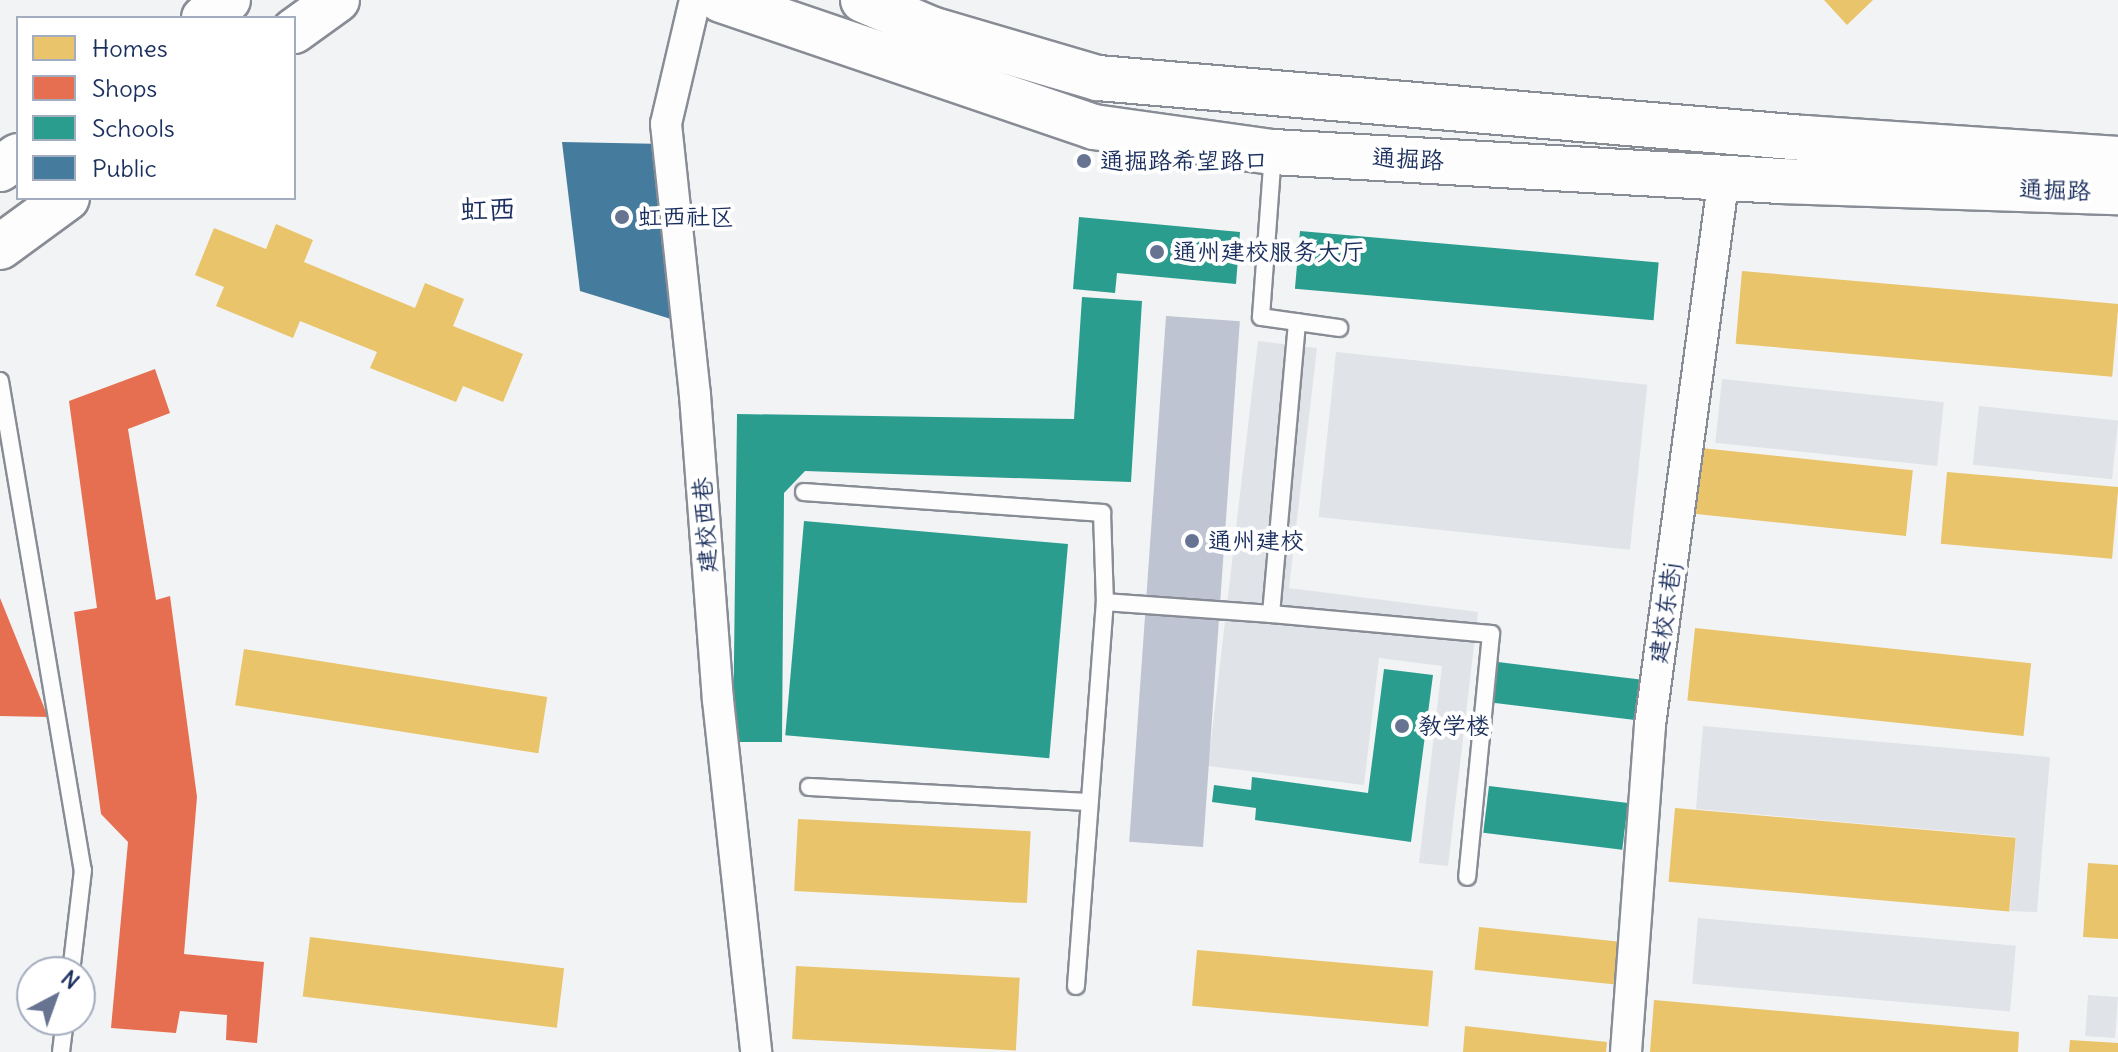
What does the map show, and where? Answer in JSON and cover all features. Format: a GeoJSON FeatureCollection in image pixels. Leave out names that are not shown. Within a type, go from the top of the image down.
{"type":"FeatureCollection","features":[{"type":"Feature","properties":{"kind":"main road"},"geometry":{"type":"LineString","coordinates":[[207,16],[228,0]]}},
{"type":"Feature","properties":{"kind":"main road"},"geometry":{"type":"LineString","coordinates":[[296,30],[337,0]]}},
{"type":"Feature","properties":{"kind":"main road","name":"通掘路"},"geometry":{"type":"LineString","coordinates":[[721,0],[1094,127],[1273,152],[1724,176],[2118,192]]}},
{"type":"Feature","properties":{"kind":"main road","name":"通掘路"},"geometry":{"type":"LineString","coordinates":[[863,0],[931,29],[1098,78],[1804,138],[2118,159]]}},
{"type":"Feature","properties":{"kind":"main road"},"geometry":{"type":"LineString","coordinates":[[0,247],[64,200]]}},
{"type":"Feature","properties":{"kind":"street","name":"建校西巷"},"geometry":{"type":"LineString","coordinates":[[695,0],[666,124],[695,395],[718,700],[756,1052]]}},
{"type":"Feature","properties":{"kind":"street","name":"建校东巷j"},"geometry":{"type":"LineString","coordinates":[[1626,1052],[1650,725],[1724,176]]}},
{"type":"Feature","properties":{"kind":"lane"},"geometry":{"type":"LineString","coordinates":[[1273,152],[1261,317],[1339,328]]}},
{"type":"Feature","properties":{"kind":"lane"},"geometry":{"type":"LineString","coordinates":[[1271,614],[1297,322]]}},
{"type":"Feature","properties":{"kind":"lane"},"geometry":{"type":"LineString","coordinates":[[0,381],[83,870],[73,956]]}},
{"type":"Feature","properties":{"kind":"lane"},"geometry":{"type":"LineString","coordinates":[[804,492],[1102,513],[1105,602],[1076,986]]}},
{"type":"Feature","properties":{"kind":"lane"},"geometry":{"type":"LineString","coordinates":[[1105,602],[1491,634],[1467,877]]}},
{"type":"Feature","properties":{"kind":"lane"},"geometry":{"type":"LineString","coordinates":[[809,787],[1089,802]]}},
{"type":"Feature","properties":{"kind":"shaded area"},"geometry":{"type":"Polygon","coordinates":[[[1166,316],[1240,321],[1203,847],[1129,842],[1166,316]]]}},
{"type":"Feature","properties":{"kind":"shaded area"},"geometry":{"type":"Polygon","coordinates":[[[1258,341],[1317,348],[1289,588],[1478,612],[1448,866],[1419,863],[1442,666],[1379,658],[1364,785],[1208,766],[1258,341]]]}},
{"type":"Feature","properties":{"kind":"shaded area"},"geometry":{"type":"Polygon","coordinates":[[[1336,352],[1647,385],[1630,550],[1319,517],[1336,352]]]}},
{"type":"Feature","properties":{"kind":"shaded area"},"geometry":{"type":"Polygon","coordinates":[[[1722,379],[1944,402],[1937,466],[1715,443],[1722,379]]]}},
{"type":"Feature","properties":{"kind":"shaded area"},"geometry":{"type":"Polygon","coordinates":[[[1979,406],[2118,421],[2112,479],[1973,465],[1979,406]]]}},
{"type":"Feature","properties":{"kind":"shaded area"},"geometry":{"type":"Polygon","coordinates":[[[1703,726],[2050,757],[2037,912],[2010,911],[2016,837],[1696,809],[1703,726]]]}},
{"type":"Feature","properties":{"kind":"shaded area"},"geometry":{"type":"Polygon","coordinates":[[[1698,918],[2016,946],[2010,1012],[1692,984],[1698,918]]]}},
{"type":"Feature","properties":{"kind":"shaded area"},"geometry":{"type":"Polygon","coordinates":[[[2088,995],[2118,997],[2115,1038],[2085,1036],[2088,995]]]}},
{"type":"Feature","properties":{"kind":"building: Homes"},"geometry":{"type":"Polygon","coordinates":[[[1824,0],[1873,0],[1847,25],[1824,0]]]}},
{"type":"Feature","properties":{"kind":"building: Homes"},"geometry":{"type":"Polygon","coordinates":[[[276,224],[313,240],[304,262],[415,308],[425,283],[464,299],[453,326],[523,354],[503,402],[463,386],[456,402],[370,368],[377,352],[300,321],[293,338],[216,306],[224,287],[195,275],[214,228],[266,249],[276,224]]]}},
{"type":"Feature","properties":{"kind":"building: Homes"},"geometry":{"type":"Polygon","coordinates":[[[1742,271],[2118,304],[2112,377],[1736,344],[1742,271]]]}},
{"type":"Feature","properties":{"kind":"building: Homes"},"geometry":{"type":"Polygon","coordinates":[[[1701,448],[1913,470],[1906,536],[1694,514],[1701,448]]]}},
{"type":"Feature","properties":{"kind":"building: Homes"},"geometry":{"type":"Polygon","coordinates":[[[1947,472],[2118,487],[2112,559],[1941,544],[1947,472]]]}},
{"type":"Feature","properties":{"kind":"building: Homes"},"geometry":{"type":"Polygon","coordinates":[[[1695,628],[2031,663],[2024,736],[1687,701],[1695,628]]]}},
{"type":"Feature","properties":{"kind":"building: Homes"},"geometry":{"type":"Polygon","coordinates":[[[244,649],[547,697],[538,753],[235,705],[244,649]]]}},
{"type":"Feature","properties":{"kind":"building: Homes"},"geometry":{"type":"Polygon","coordinates":[[[1675,808],[2016,838],[2009,912],[1669,882],[1675,808]]]}},
{"type":"Feature","properties":{"kind":"building: Homes"},"geometry":{"type":"Polygon","coordinates":[[[798,819],[1031,831],[1027,903],[794,891],[798,819]]]}},
{"type":"Feature","properties":{"kind":"building: Homes"},"geometry":{"type":"Polygon","coordinates":[[[2088,863],[2118,865],[2118,939],[2083,937],[2088,863]]]}},
{"type":"Feature","properties":{"kind":"building: Homes"},"geometry":{"type":"Polygon","coordinates":[[[1479,927],[1627,943],[1623,985],[1475,970],[1479,927]]]}},
{"type":"Feature","properties":{"kind":"building: Homes"},"geometry":{"type":"Polygon","coordinates":[[[310,937],[564,968],[557,1028],[303,997],[310,937]]]}},
{"type":"Feature","properties":{"kind":"building: Homes"},"geometry":{"type":"Polygon","coordinates":[[[1197,950],[1433,971],[1428,1026],[1192,1006],[1197,950]]]}},
{"type":"Feature","properties":{"kind":"building: Homes"},"geometry":{"type":"Polygon","coordinates":[[[796,966],[1020,978],[1016,1051],[792,1039],[796,966]]]}},
{"type":"Feature","properties":{"kind":"building: Homes"},"geometry":{"type":"Polygon","coordinates":[[[1654,1000],[2019,1032],[2018,1052],[1650,1052],[1654,1000]]]}},
{"type":"Feature","properties":{"kind":"building: Homes"},"geometry":{"type":"Polygon","coordinates":[[[1465,1026],[1607,1042],[1606,1052],[1463,1052],[1465,1026]]]}},
{"type":"Feature","properties":{"kind":"building: Homes"},"geometry":{"type":"Polygon","coordinates":[[[2070,1040],[2118,1043],[2118,1052],[2069,1052],[2070,1040]]]}},
{"type":"Feature","properties":{"kind":"building: Shops"},"geometry":{"type":"Polygon","coordinates":[[[155,369],[170,413],[128,429],[156,600],[170,596],[197,797],[184,954],[264,962],[257,1043],[226,1040],[227,1015],[180,1011],[176,1033],[111,1028],[128,842],[101,814],[74,612],[97,608],[69,401],[155,369]]]}},
{"type":"Feature","properties":{"kind":"building: Shops"},"geometry":{"type":"Polygon","coordinates":[[[0,598],[48,717],[0,716],[0,598]]]}},
{"type":"Feature","properties":{"kind":"building: Schools","name":"通州建校服务大厅"},"geometry":{"type":"Polygon","coordinates":[[[1079,217],[1240,232],[1236,284],[1117,273],[1115,293],[1073,289],[1079,217]]]}},
{"type":"Feature","properties":{"kind":"building: Schools"},"geometry":{"type":"Polygon","coordinates":[[[1300,231],[1659,262],[1654,320],[1295,289],[1300,231]]]}},
{"type":"Feature","properties":{"kind":"building: Schools"},"geometry":{"type":"Polygon","coordinates":[[[1082,297],[1142,301],[1131,482],[805,471],[784,493],[782,742],[733,742],[737,414],[1074,419],[1082,297]]]}},
{"type":"Feature","properties":{"kind":"building: Schools"},"geometry":{"type":"Polygon","coordinates":[[[804,521],[1068,544],[1049,758],[785,735],[804,521]]]}},
{"type":"Feature","properties":{"kind":"building: Schools"},"geometry":{"type":"Polygon","coordinates":[[[1498,662],[1640,679],[1635,720],[1493,703],[1498,662]]]}},
{"type":"Feature","properties":{"kind":"building: Schools","name":"教学楼"},"geometry":{"type":"Polygon","coordinates":[[[1384,669],[1433,675],[1411,842],[1255,820],[1256,808],[1212,802],[1214,785],[1251,790],[1252,777],[1368,793],[1384,669]]]}},
{"type":"Feature","properties":{"kind":"building: Schools"},"geometry":{"type":"Polygon","coordinates":[[[1489,786],[1628,803],[1622,850],[1483,833],[1489,786]]]}},
{"type":"Feature","properties":{"kind":"building: Public","name":"虹西社区"},"geometry":{"type":"Polygon","coordinates":[[[562,142],[665,144],[684,323],[580,291],[562,142]]]}},
{"type":"Feature","properties":{"kind":"place","name":"通掘路希望路口"},"geometry":{"type":"Point","coordinates":[1084,161]}},
{"type":"Feature","properties":{"kind":"place","name":"虹西社区"},"geometry":{"type":"Point","coordinates":[622,217]}},
{"type":"Feature","properties":{"kind":"place","name":"通州建校服务大厅"},"geometry":{"type":"Point","coordinates":[1157,252]}},
{"type":"Feature","properties":{"kind":"place","name":"通州建校"},"geometry":{"type":"Point","coordinates":[1192,541]}},
{"type":"Feature","properties":{"kind":"place","name":"教学楼"},"geometry":{"type":"Point","coordinates":[1402,726]}},
{"type":"Feature","properties":{"kind":"district","name":"虹西"},"geometry":{"type":"Point","coordinates":[488,209]}}]}
